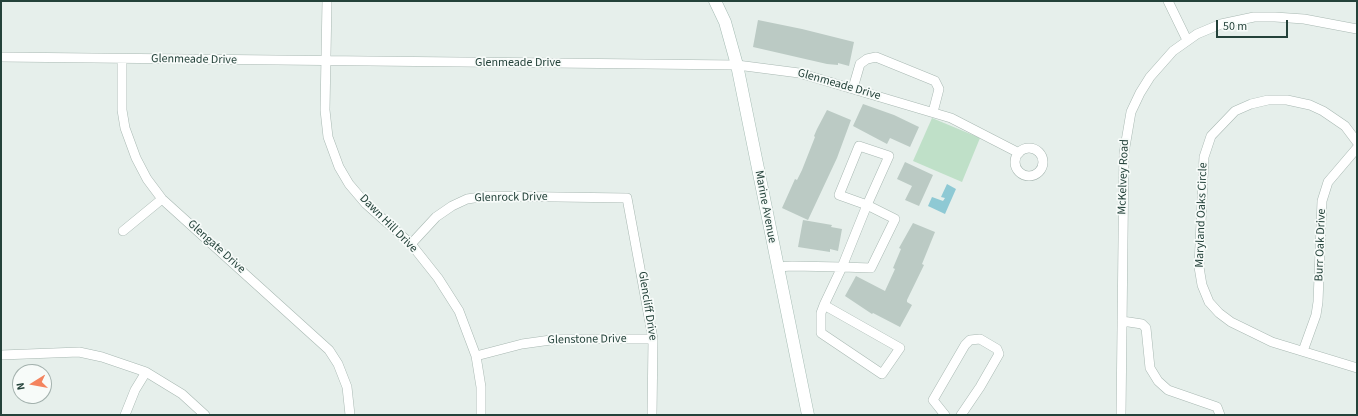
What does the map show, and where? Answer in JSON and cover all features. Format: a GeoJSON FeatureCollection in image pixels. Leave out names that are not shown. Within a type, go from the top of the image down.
{"type":"FeatureCollection","features":[{"type":"Feature","properties":{"kind":"main road","name":"Marine Avenue"},"geometry":{"type":"LineString","coordinates":[[715,1],[725,22],[737,65],[808,415]]}},
{"type":"Feature","properties":{"kind":"street","name":"Dawn Hill Drive"},"geometry":{"type":"LineString","coordinates":[[327,1],[325,110],[328,137],[339,167],[349,184],[366,204],[410,244],[438,278],[459,311],[476,356],[481,386],[481,415]]}},
{"type":"Feature","properties":{"kind":"street"},"geometry":{"type":"LineString","coordinates":[[1168,1],[1187,40]]}},
{"type":"Feature","properties":{"kind":"street","name":"McKelvey Road"},"geometry":{"type":"LineString","coordinates":[[1121,415],[1123,192],[1126,131],[1131,112],[1150,77],[1164,60],[1187,40],[1221,24],[1254,17],[1304,19],[1357,29]]}},
{"type":"Feature","properties":{"kind":"street","name":"Glenmeade Drive"},"geometry":{"type":"LineString","coordinates":[[1,57],[122,60],[737,65],[799,73],[933,112],[951,118],[1019,153]]}},
{"type":"Feature","properties":{"kind":"street"},"geometry":{"type":"LineString","coordinates":[[853,88],[860,64],[866,59],[876,57],[935,81],[939,89],[933,112]]}},
{"type":"Feature","properties":{"kind":"street","name":"Glengate Drive"},"geometry":{"type":"LineString","coordinates":[[122,60],[122,110],[125,128],[136,158],[147,179],[162,199],[329,350],[338,364],[347,387],[350,415]]}},
{"type":"Feature","properties":{"kind":"street","name":"Maryland Oaks Circle"},"geometry":{"type":"LineString","coordinates":[[1357,142],[1345,126],[1323,110],[1310,105],[1287,100],[1268,100],[1251,104],[1235,111],[1211,136],[1204,157],[1199,267],[1202,285],[1209,302],[1219,313],[1248,331],[1272,342],[1357,368]]}},
{"type":"Feature","properties":{"kind":"street"},"geometry":{"type":"LineString","coordinates":[[777,267],[842,267],[871,268],[895,219],[867,205],[839,195],[859,146],[889,156],[867,205],[842,267],[824,304],[821,313],[821,333],[882,374],[900,348],[824,304]]}},
{"type":"Feature","properties":{"kind":"street","name":"Burr Oak Drive"},"geometry":{"type":"LineString","coordinates":[[1302,351],[1316,315],[1318,302],[1322,201],[1328,182],[1357,148]]}},
{"type":"Feature","properties":{"kind":"street","name":"Glenrock Drive"},"geometry":{"type":"LineString","coordinates":[[410,244],[436,217],[452,206],[467,199],[488,196],[628,198]]}},
{"type":"Feature","properties":{"kind":"street","name":"Glencliff Drive"},"geometry":{"type":"LineString","coordinates":[[628,198],[653,339],[652,415]]}},
{"type":"Feature","properties":{"kind":"street"},"geometry":{"type":"LineString","coordinates":[[123,231],[162,199]]}},
{"type":"Feature","properties":{"kind":"street"},"geometry":{"type":"LineString","coordinates":[[1122,321],[1142,324],[1146,328],[1150,368],[1158,381],[1168,390],[1217,408],[1220,415]]}},
{"type":"Feature","properties":{"kind":"street"},"geometry":{"type":"LineString","coordinates":[[945,415],[933,400],[965,345],[970,340],[980,338],[997,349],[999,354],[980,387],[961,415]]}},
{"type":"Feature","properties":{"kind":"street","name":"Glenstone Drive"},"geometry":{"type":"LineString","coordinates":[[476,356],[522,344],[558,339],[653,339]]}},
{"type":"Feature","properties":{"kind":"street"},"geometry":{"type":"LineString","coordinates":[[1,355],[79,352],[102,357],[146,372],[182,394],[205,415]]}},
{"type":"Feature","properties":{"kind":"street"},"geometry":{"type":"LineString","coordinates":[[125,415],[135,390],[146,372]]}},
{"type":"Feature","properties":{"kind":"green space"},"geometry":{"type":"Polygon","coordinates":[[[932,118],[980,138],[962,182],[913,161],[932,118]]]}},
{"type":"Feature","properties":{"kind":"water"},"geometry":{"type":"Polygon","coordinates":[[[947,184],[956,189],[945,214],[928,206],[932,197],[943,201],[945,198],[941,197],[947,184]]]}},
{"type":"Feature","properties":{"kind":"building"},"geometry":{"type":"Polygon","coordinates":[[[758,20],[854,42],[849,66],[838,63],[838,65],[827,64],[753,47],[758,20]]]}},
{"type":"Feature","properties":{"kind":"building"},"geometry":{"type":"Polygon","coordinates":[[[863,104],[894,115],[919,127],[910,147],[890,138],[887,144],[853,126],[863,104]]]}},
{"type":"Feature","properties":{"kind":"building"},"geometry":{"type":"Polygon","coordinates":[[[827,110],[851,120],[837,158],[808,220],[782,208],[795,179],[797,180],[802,170],[815,137],[814,136],[827,110]]]}},
{"type":"Feature","properties":{"kind":"building"},"geometry":{"type":"Polygon","coordinates":[[[905,162],[933,175],[919,206],[905,200],[912,186],[897,179],[905,162]]]}},
{"type":"Feature","properties":{"kind":"building"},"geometry":{"type":"Polygon","coordinates":[[[803,220],[832,225],[831,227],[842,229],[838,251],[830,249],[830,252],[798,247],[803,220]]]}},
{"type":"Feature","properties":{"kind":"building"},"geometry":{"type":"Polygon","coordinates":[[[913,223],[935,232],[922,264],[924,265],[907,300],[907,302],[912,305],[900,327],[873,313],[872,314],[845,296],[856,276],[885,291],[895,269],[893,268],[901,249],[899,248],[913,223]]]}}]}
